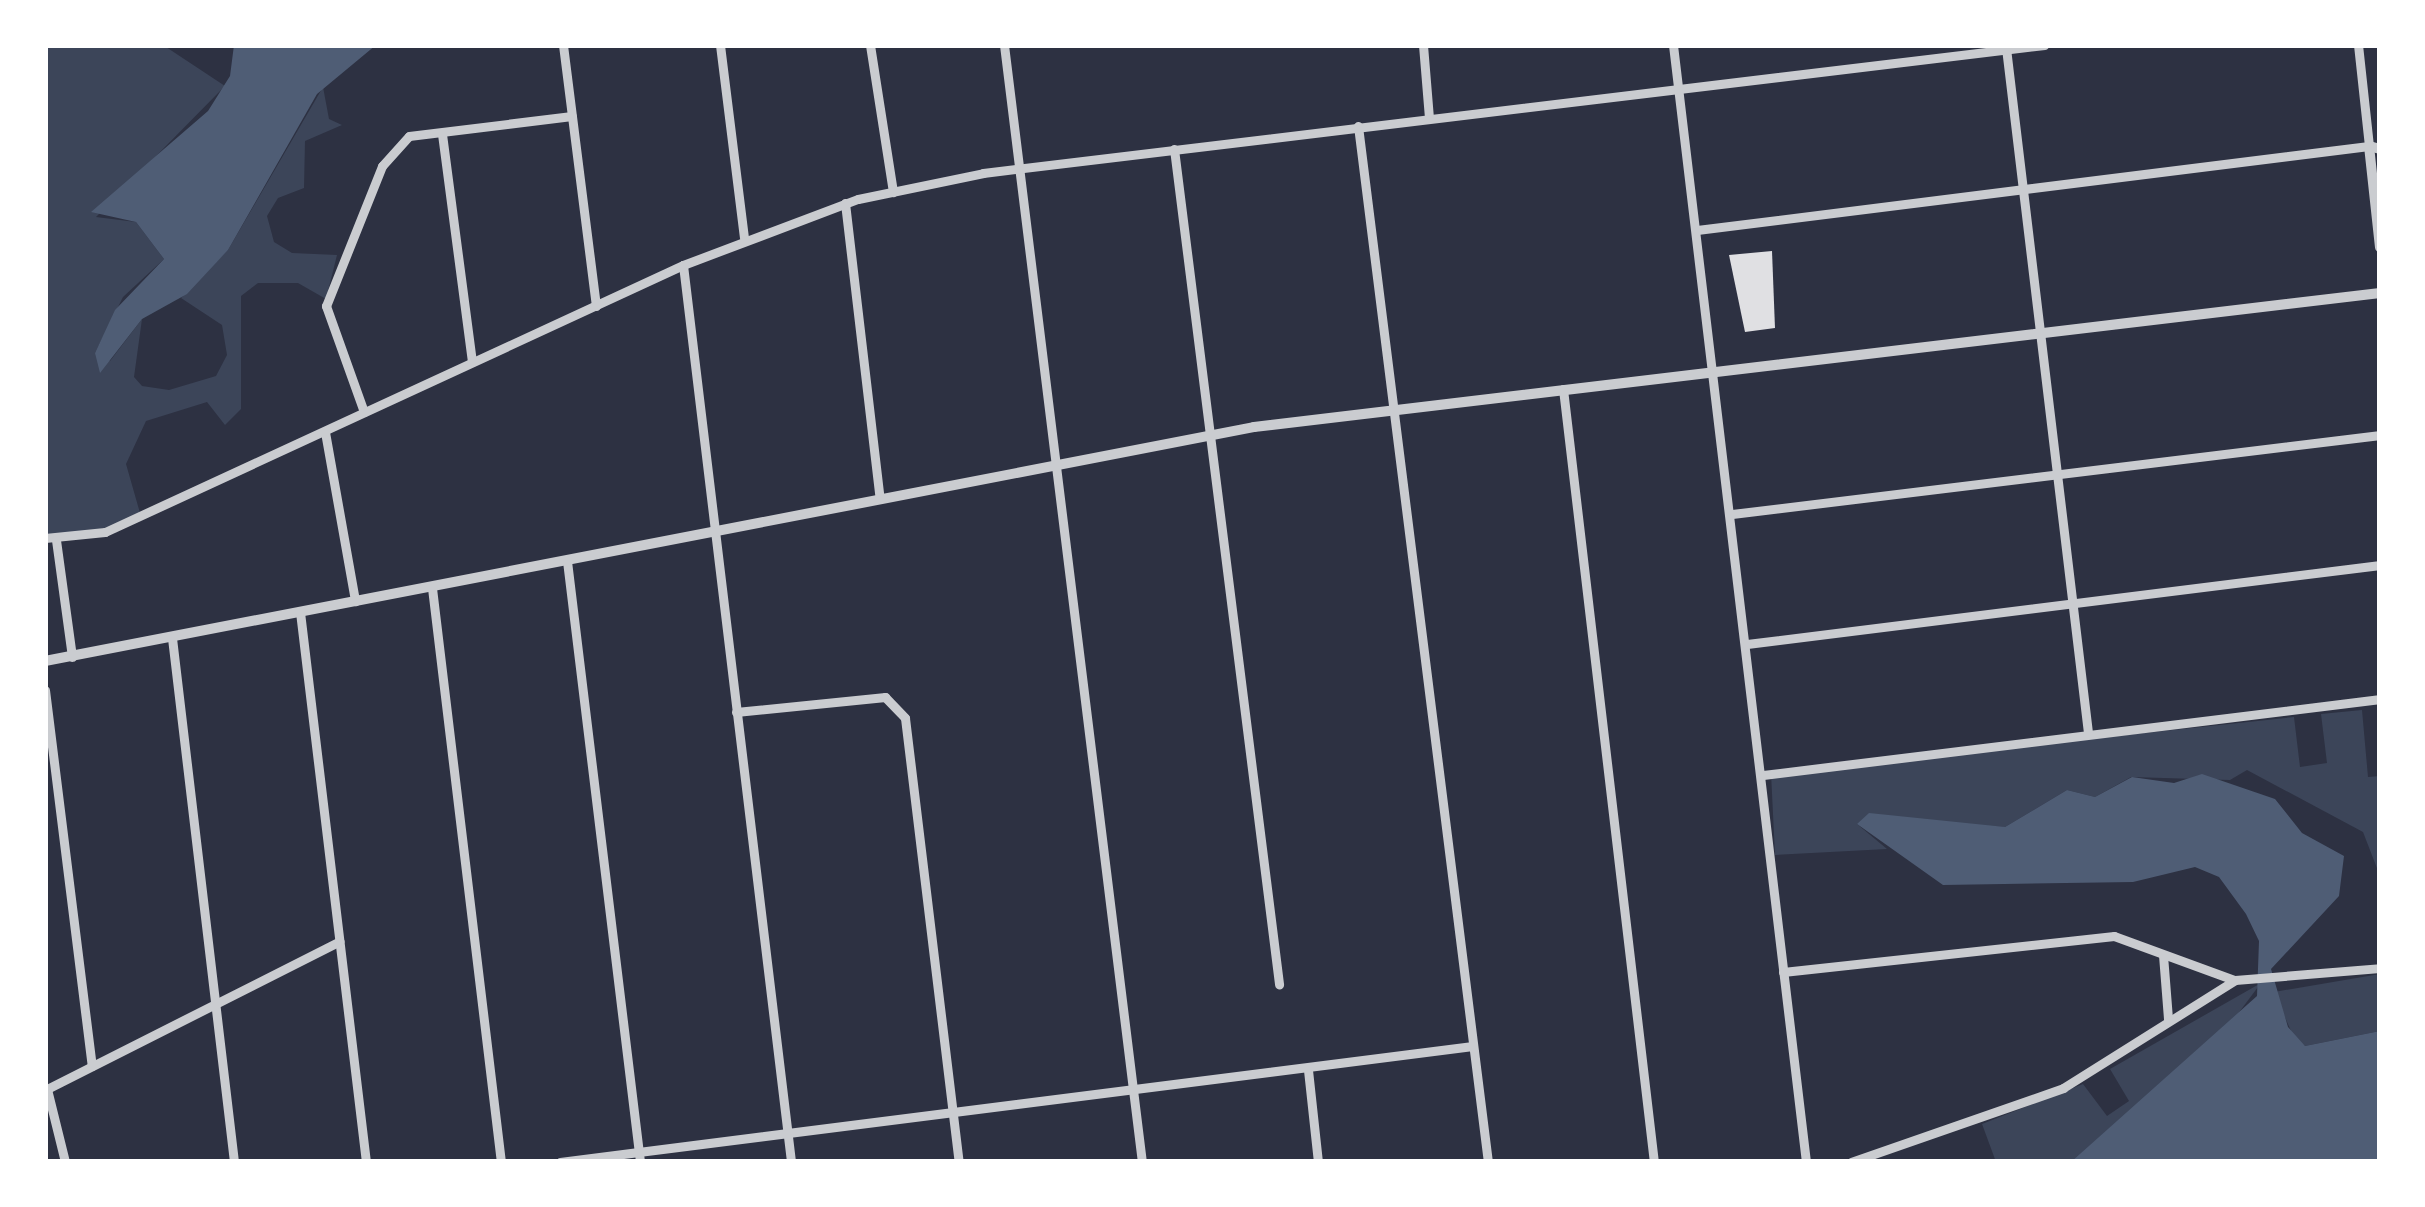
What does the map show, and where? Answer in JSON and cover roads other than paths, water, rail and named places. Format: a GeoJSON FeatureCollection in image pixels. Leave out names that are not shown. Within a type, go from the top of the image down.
{"type":"FeatureCollection","features":[{"type":"Feature","properties":{"kind":"street"},"geometry":{"type":"LineString","coordinates":[[564,45],[596,306]]}},
{"type":"Feature","properties":{"kind":"street"},"geometry":{"type":"LineString","coordinates":[[720,45],[744,238]]}},
{"type":"Feature","properties":{"kind":"street"},"geometry":{"type":"LineString","coordinates":[[870,45],[893,192]]}},
{"type":"Feature","properties":{"kind":"street"},"geometry":{"type":"LineString","coordinates":[[1004,45],[1062,464],[1142,1162]]}},
{"type":"Feature","properties":{"kind":"street"},"geometry":{"type":"LineString","coordinates":[[1422,45],[1429,118]]}},
{"type":"Feature","properties":{"kind":"street"},"geometry":{"type":"LineString","coordinates":[[1673,45],[1732,514],[1806,1162]]}},
{"type":"Feature","properties":{"kind":"street"},"geometry":{"type":"LineString","coordinates":[[72,657],[51,539],[105,532],[683,265],[744,238],[845,203],[1022,168],[2044,45]]}},
{"type":"Feature","properties":{"kind":"street"},"geometry":{"type":"LineString","coordinates":[[2358,45],[2374,148],[2380,247]]}},
{"type":"Feature","properties":{"kind":"street"},"geometry":{"type":"LineString","coordinates":[[2006,47],[2088,733]]}},
{"type":"Feature","properties":{"kind":"street"},"geometry":{"type":"LineString","coordinates":[[364,412],[327,326],[341,251],[394,149],[408,136],[572,116]]}},
{"type":"Feature","properties":{"kind":"street"},"geometry":{"type":"LineString","coordinates":[[1358,126],[1488,1162]]}},
{"type":"Feature","properties":{"kind":"street"},"geometry":{"type":"LineString","coordinates":[[442,134],[472,362]]}},
{"type":"Feature","properties":{"kind":"street"},"geometry":{"type":"LineString","coordinates":[[1697,230],[2022,186],[2374,148]]}},
{"type":"Feature","properties":{"kind":"street"},"geometry":{"type":"LineString","coordinates":[[1174,149],[1207,436],[1279,984]]}},
{"type":"Feature","properties":{"kind":"street"},"geometry":{"type":"LineString","coordinates":[[845,203],[880,499]]}},
{"type":"Feature","properties":{"kind":"street"},"geometry":{"type":"LineString","coordinates":[[683,265],[792,1162]]}},
{"type":"Feature","properties":{"kind":"street"},"geometry":{"type":"LineString","coordinates":[[45,661],[1207,436],[2039,330],[2380,293]]}},
{"type":"Feature","properties":{"kind":"street"},"geometry":{"type":"LineString","coordinates":[[1563,389],[1654,1162]]}},
{"type":"Feature","properties":{"kind":"street"},"geometry":{"type":"LineString","coordinates":[[325,432],[355,601]]}},
{"type":"Feature","properties":{"kind":"street"},"geometry":{"type":"LineString","coordinates":[[1732,514],[2380,435]]}},
{"type":"Feature","properties":{"kind":"street"},"geometry":{"type":"LineString","coordinates":[[567,561],[639,1158]]}},
{"type":"Feature","properties":{"kind":"street"},"geometry":{"type":"LineString","coordinates":[[1747,644],[2380,565]]}},
{"type":"Feature","properties":{"kind":"street"},"geometry":{"type":"LineString","coordinates":[[432,588],[501,1162]]}},
{"type":"Feature","properties":{"kind":"street"},"geometry":{"type":"LineString","coordinates":[[300,612],[366,1162]]}},
{"type":"Feature","properties":{"kind":"street"},"geometry":{"type":"LineString","coordinates":[[172,638],[234,1162]]}},
{"type":"Feature","properties":{"kind":"street"},"geometry":{"type":"LineString","coordinates":[[45,690],[92,1066]]}},
{"type":"Feature","properties":{"kind":"street"},"geometry":{"type":"LineString","coordinates":[[1763,775],[2380,699]]}},
{"type":"Feature","properties":{"kind":"street"},"geometry":{"type":"LineString","coordinates":[[736,712],[894,702],[908,727],[959,1162]]}},
{"type":"Feature","properties":{"kind":"street"},"geometry":{"type":"LineString","coordinates":[[1783,972],[2078,938],[2127,938],[2235,980]]}},
{"type":"Feature","properties":{"kind":"street"},"geometry":{"type":"LineString","coordinates":[[65,1162],[46,1089],[340,941]]}},
{"type":"Feature","properties":{"kind":"street"},"geometry":{"type":"LineString","coordinates":[[2163,955],[2168,1019]]}},
{"type":"Feature","properties":{"kind":"street"},"geometry":{"type":"LineString","coordinates":[[1851,1162],[2064,1088],[2235,980],[2380,968]]}},
{"type":"Feature","properties":{"kind":"street"},"geometry":{"type":"LineString","coordinates":[[560,1162],[639,1158],[1473,1046]]}},
{"type":"Feature","properties":{"kind":"street"},"geometry":{"type":"LineString","coordinates":[[1308,1070],[1318,1162]]}}]}
